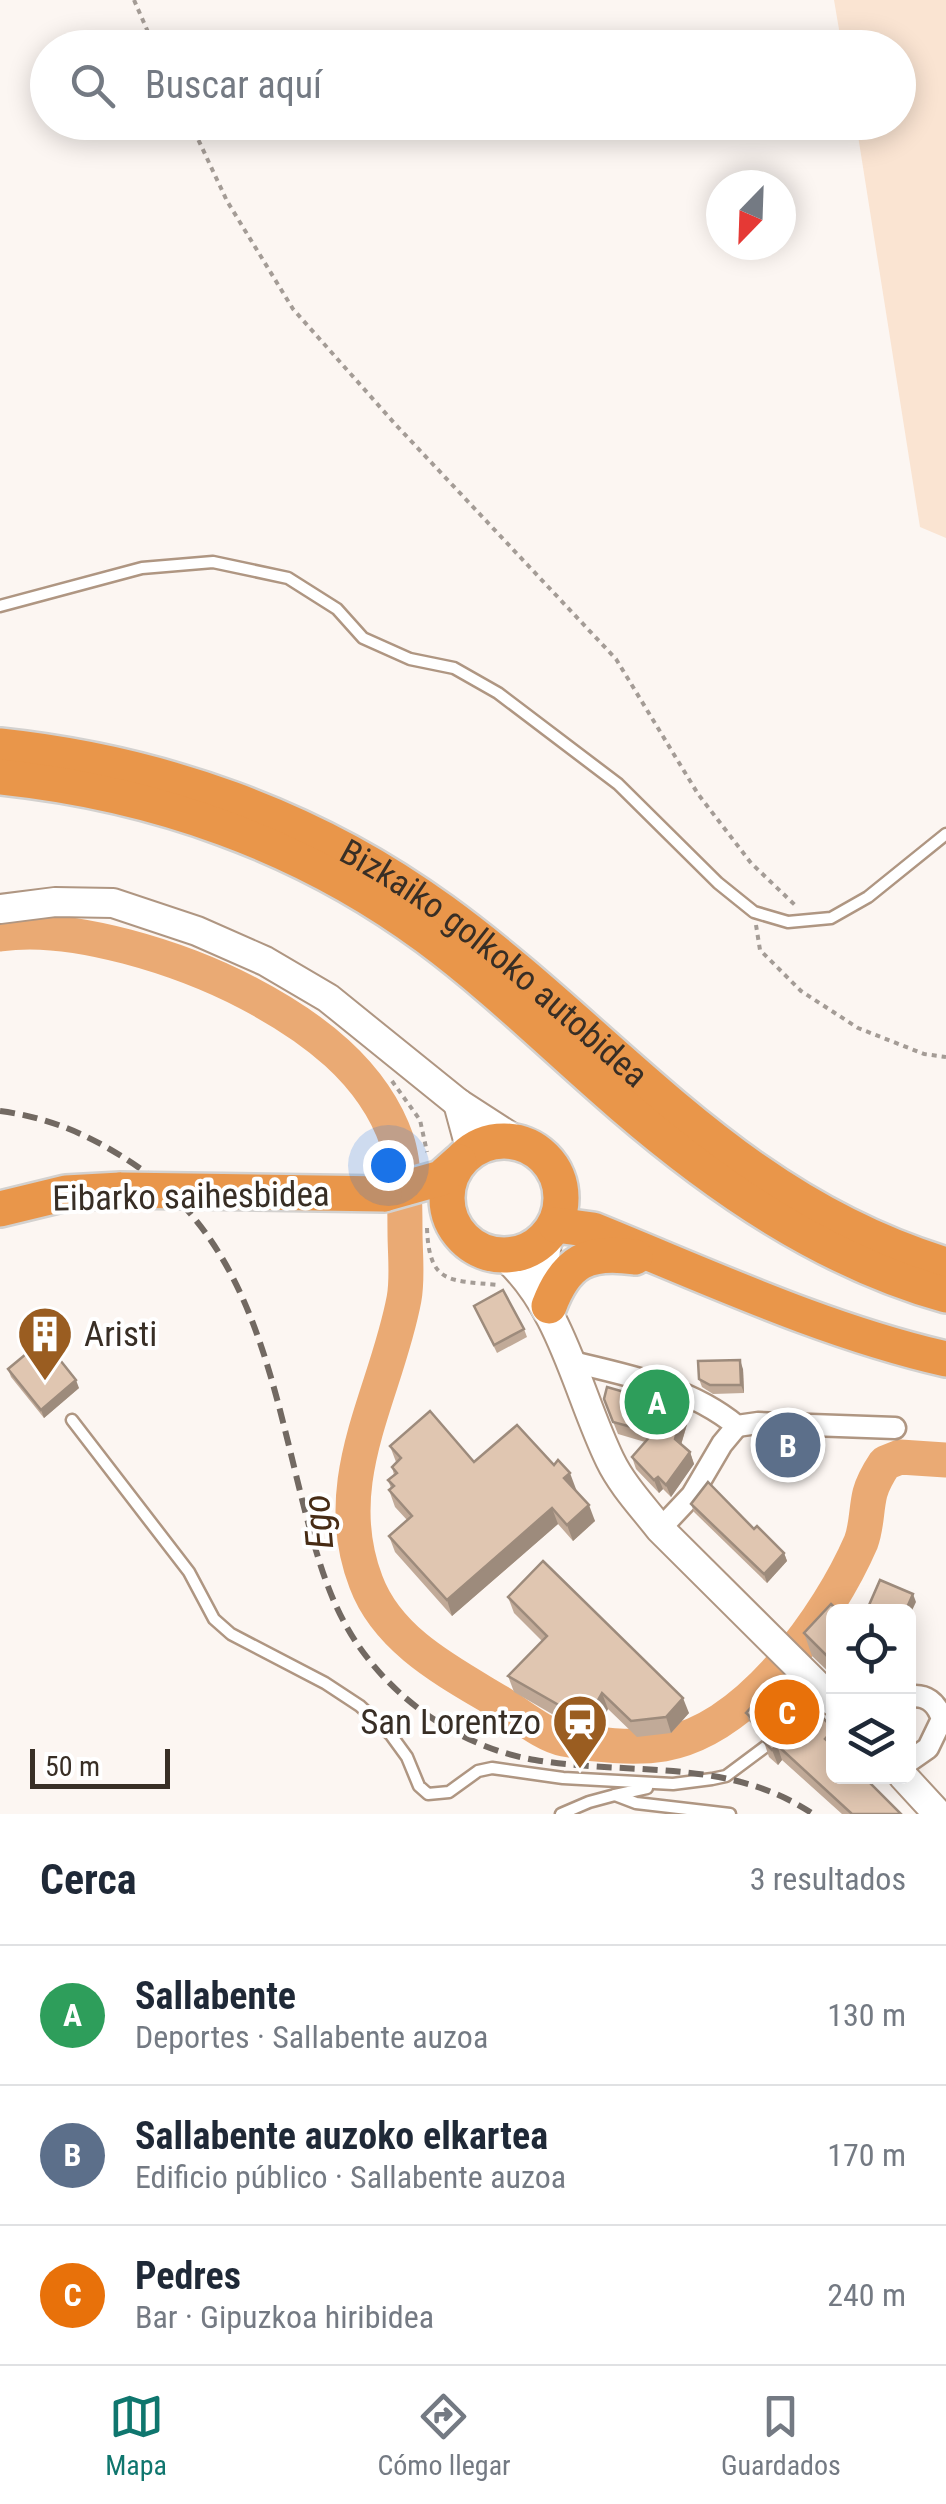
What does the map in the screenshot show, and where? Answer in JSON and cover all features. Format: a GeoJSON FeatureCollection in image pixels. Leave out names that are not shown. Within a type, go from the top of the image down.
{"type":"FeatureCollection","features":[{"type":"Feature","properties":{"kind":"highway","name":"Bizkaiko golkoko autobidea"},"geometry":{"type":"LineString","coordinates":[[0,746],[77,756],[170,777],[245,803],[324,838],[444,912],[705,1136],[769,1181],[841,1222],[916,1256],[946,1264]]}},
{"type":"Feature","properties":{"kind":"highway","name":"Bizkaiko golkoko autobidea"},"geometry":{"type":"LineString","coordinates":[[0,777],[69,784],[166,806],[235,831],[366,895],[494,990],[623,1106],[755,1206],[812,1242],[871,1269],[946,1295]]}},
{"type":"Feature","properties":{"kind":"highway","name":"Eibarko saihesbidea"},"geometry":{"type":"LineString","coordinates":[[0,1209],[66,1194],[429,1177],[486,1143],[520,1143]]}},
{"type":"Feature","properties":{"kind":"highway"},"geometry":{"type":"LineString","coordinates":[[520,1143],[548,1161],[556,1175],[561,1191],[552,1230]]}},
{"type":"Feature","properties":{"kind":"highway"},"geometry":{"type":"LineString","coordinates":[[556,1175],[635,1247]]}},
{"type":"Feature","properties":{"kind":"highway"},"geometry":{"type":"LineString","coordinates":[[456,1230],[446,1196],[450,1178],[429,1177],[438,1214],[469,1243],[485,1252],[520,1253],[552,1230],[593,1230],[684,1269],[894,1347],[946,1359]]}},
{"type":"Feature","properties":{"kind":"highway"},"geometry":{"type":"LineString","coordinates":[[549,1310],[566,1273],[595,1254],[640,1257],[684,1269]]}},
{"type":"Feature","properties":{"kind":"street"},"geometry":{"type":"LineString","coordinates":[[0,909],[54,902],[113,903],[196,931],[265,961],[328,998],[458,1103],[520,1143]]}},
{"type":"Feature","properties":{"kind":"street"},"geometry":{"type":"LineString","coordinates":[[429,1177],[458,1103]]}},
{"type":"Feature","properties":{"kind":"street"},"geometry":{"type":"LineString","coordinates":[[552,1230],[544,1264],[549,1310],[612,1464],[660,1529],[823,1695]]}},
{"type":"Feature","properties":{"kind":"street"},"geometry":{"type":"LineString","coordinates":[[503,1255],[520,1270],[549,1310]]}},
{"type":"Feature","properties":{"kind":"street"},"geometry":{"type":"LineString","coordinates":[[568,1361],[687,1393],[715,1408],[736,1426],[896,1428]]}},
{"type":"Feature","properties":{"kind":"street"},"geometry":{"type":"LineString","coordinates":[[660,1529],[692,1495],[736,1426]]}},
{"type":"Feature","properties":{"kind":"street"},"geometry":{"type":"LineString","coordinates":[[916,1695],[938,1706],[946,1760]]}},
{"type":"Feature","properties":{"kind":"street"},"geometry":{"type":"LineString","coordinates":[[916,1756],[942,1738]]}},
{"type":"Feature","properties":{"kind":"street"},"geometry":{"type":"LineString","coordinates":[[910,1784],[938,1814]]}},
{"type":"Feature","properties":{"kind":"lane"},"geometry":{"type":"LineString","coordinates":[[0,606],[142,568],[213,562],[288,578],[337,609],[363,638],[410,659],[454,668],[498,694],[618,784],[718,883],[754,912],[788,922],[831,918],[868,897],[946,834]]}},
{"type":"Feature","properties":{"kind":"lane"},"geometry":{"type":"LineString","coordinates":[[72,1420],[169,1545],[214,1618],[231,1634],[360,1706],[391,1735],[408,1758],[419,1786],[428,1794],[449,1792],[478,1770],[492,1768],[563,1778],[673,1784]]}},
{"type":"Feature","properties":{"kind":"lane"},"geometry":{"type":"LineString","coordinates":[[562,1814],[615,1795],[726,1776],[782,1733]]}},
{"type":"Feature","properties":{"kind":"lane"},"geometry":{"type":"LineString","coordinates":[[615,1795],[636,1803],[730,1814]]}},
{"type":"Feature","properties":{"kind":"path"},"geometry":{"type":"LineString","coordinates":[[134,0],[147,30]]}},
{"type":"Feature","properties":{"kind":"path"},"geometry":{"type":"LineString","coordinates":[[199,140],[227,200],[293,308],[396,425],[616,658],[698,794],[751,864],[811,920]]}},
{"type":"Feature","properties":{"kind":"path"},"geometry":{"type":"LineString","coordinates":[[754,912],[760,950],[800,991],[858,1028],[924,1054],[946,1057]]}},
{"type":"Feature","properties":{"kind":"path"},"geometry":{"type":"LineString","coordinates":[[386,1072],[420,1120],[429,1177]]}},
{"type":"Feature","properties":{"kind":"shaded area"},"geometry":{"type":"Polygon","coordinates":[[[834,0],[946,0],[946,538],[920,527],[859,140],[916,140],[916,30],[839,30],[834,0]]]}},
{"type":"Feature","properties":{"kind":"building"},"geometry":{"type":"Polygon","coordinates":[[[503,1290],[524,1329],[494,1345],[474,1306],[503,1290]]]}},
{"type":"Feature","properties":{"kind":"building","name":"Aristi"},"geometry":{"type":"Polygon","coordinates":[[[32,1349],[48,1369],[60,1360],[76,1380],[41,1410],[8,1369],[32,1349]]]}},
{"type":"Feature","properties":{"kind":"building"},"geometry":{"type":"Polygon","coordinates":[[[740,1360],[741,1385],[710,1385],[699,1379],[698,1361],[740,1360]]]}},
{"type":"Feature","properties":{"kind":"building"},"geometry":{"type":"Polygon","coordinates":[[[607,1387],[683,1409],[675,1439],[690,1452],[666,1485],[658,1477],[654,1480],[632,1457],[653,1433],[613,1422],[604,1399],[607,1387]]]}},
{"type":"Feature","properties":{"kind":"building"},"geometry":{"type":"Polygon","coordinates":[[[430,1411],[474,1462],[517,1425],[554,1465],[558,1460],[570,1473],[564,1478],[589,1505],[567,1525],[552,1508],[447,1600],[389,1536],[412,1516],[389,1490],[394,1486],[388,1480],[397,1473],[392,1467],[401,1458],[390,1446],[430,1411]]]}},
{"type":"Feature","properties":{"kind":"building"},"geometry":{"type":"Polygon","coordinates":[[[757,1429],[810,1430],[812,1444],[763,1458],[757,1429]]]}},
{"type":"Feature","properties":{"kind":"building"},"geometry":{"type":"Polygon","coordinates":[[[708,1482],[784,1553],[764,1574],[691,1504],[708,1482]]]}},
{"type":"Feature","properties":{"kind":"building"},"geometry":{"type":"Polygon","coordinates":[[[543,1561],[683,1698],[666,1717],[631,1721],[602,1693],[589,1716],[578,1716],[508,1676],[547,1636],[508,1597],[543,1561]]]}},
{"type":"Feature","properties":{"kind":"building"},"geometry":{"type":"Polygon","coordinates":[[[880,1580],[913,1594],[909,1604],[870,1604],[880,1580]]]}},
{"type":"Feature","properties":{"kind":"building"},"geometry":{"type":"Polygon","coordinates":[[[826,1609],[826,1655],[804,1633],[826,1609]]]}},
{"type":"Feature","properties":{"kind":"building"},"geometry":{"type":"Polygon","coordinates":[[[773,1684],[791,1700],[763,1728],[746,1713],[773,1684]]]}},
{"type":"Feature","properties":{"kind":"building"},"geometry":{"type":"Polygon","coordinates":[[[806,1701],[826,1721],[826,1784],[871,1784],[901,1814],[852,1814],[777,1745],[772,1750],[764,1742],[806,1701]]]}},
{"type":"Feature","properties":{"kind":"waterway","name":"Ego"},"geometry":{"type":"LineString","coordinates":[[0,934],[29,932],[93,939],[160,956],[222,980],[317,1036],[356,1072],[372,1093],[397,1141],[402,1162],[406,1283],[396,1335],[356,1473],[356,1545],[376,1603],[405,1638],[539,1729],[556,1737],[588,1743],[652,1745],[696,1734],[726,1717],[782,1665],[829,1603],[861,1542],[870,1493],[885,1463],[900,1457],[946,1460]]}},
{"type":"Feature","properties":{"kind":"railway"},"geometry":{"type":"LineString","coordinates":[[0,1111],[55,1124],[122,1156],[177,1199],[208,1236],[252,1321],[335,1604],[366,1656],[400,1693],[441,1724],[510,1755],[571,1765],[713,1776],[781,1796],[813,1814]]}},
{"type":"Feature","properties":{"kind":"place","name":"Aristi"},"geometry":{"type":"Point","coordinates":[45,1383]}},
{"type":"Feature","properties":{"kind":"place","name":"Sallabente"},"geometry":{"type":"Point","coordinates":[657,1402]}},
{"type":"Feature","properties":{"kind":"place","name":"Sallabente auzoko elkartea"},"geometry":{"type":"Point","coordinates":[788,1445]}},
{"type":"Feature","properties":{"kind":"place","name":"Pedres"},"geometry":{"type":"Point","coordinates":[787,1712]}},
{"type":"Feature","properties":{"kind":"place","name":"San Lorentzo"},"geometry":{"type":"Point","coordinates":[580,1771]}}]}
